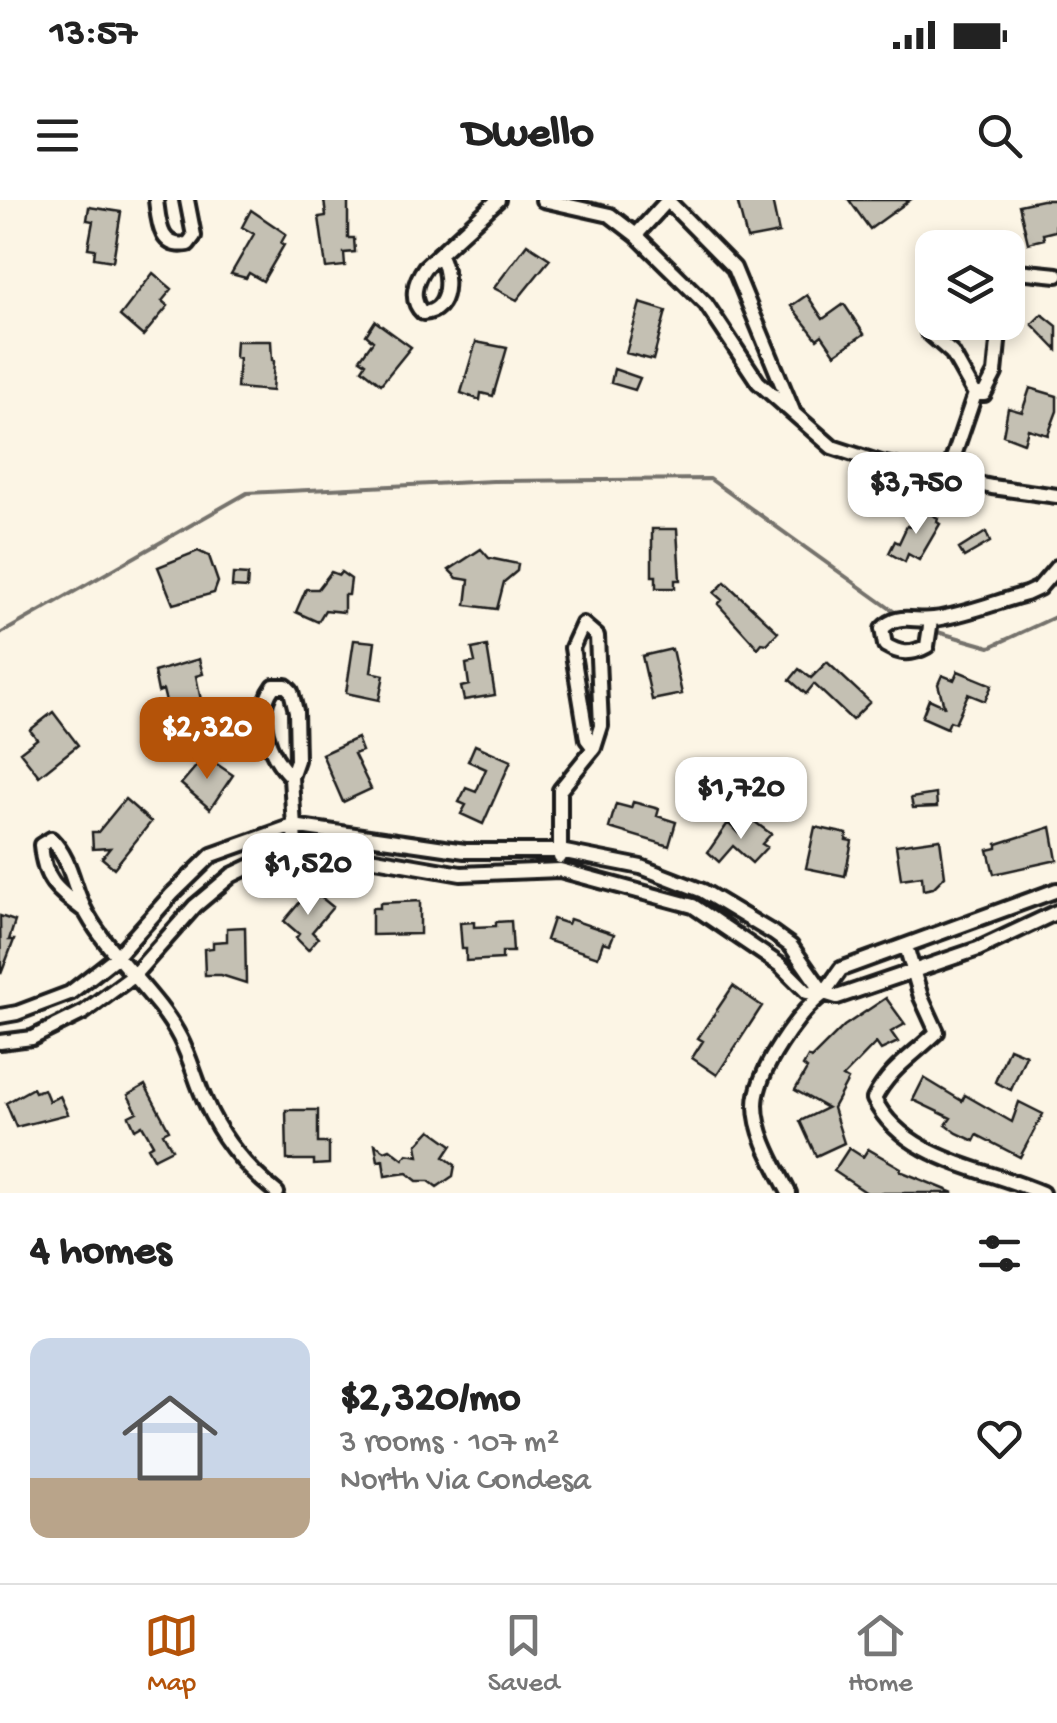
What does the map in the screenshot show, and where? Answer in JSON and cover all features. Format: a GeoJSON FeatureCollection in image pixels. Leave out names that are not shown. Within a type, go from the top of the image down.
{"type":"FeatureCollection","features":[{"type":"Feature","properties":{"kind":"street"},"geometry":{"type":"LineString","coordinates":[[156,200],[160,229],[166,241],[176,246],[188,244],[194,236],[187,200]]}},
{"type":"Feature","properties":{"kind":"street"},"geometry":{"type":"LineString","coordinates":[[440,255],[498,200]]}},
{"type":"Feature","properties":{"kind":"street"},"geometry":{"type":"LineString","coordinates":[[544,200],[610,216],[636,235],[706,304],[758,382],[832,446],[881,462],[1041,496],[1057,496]]}},
{"type":"Feature","properties":{"kind":"street"},"geometry":{"type":"LineString","coordinates":[[636,235],[668,200],[734,268],[796,418]]}},
{"type":"Feature","properties":{"kind":"street"},"geometry":{"type":"LineString","coordinates":[[1025,273],[1057,275]]}},
{"type":"Feature","properties":{"kind":"street"},"geometry":{"type":"LineString","coordinates":[[937,340],[952,353],[975,394],[947,476]]}},
{"type":"Feature","properties":{"kind":"street"},"geometry":{"type":"LineString","coordinates":[[975,394],[984,394],[995,373],[998,340]]}},
{"type":"Feature","properties":{"kind":"street"},"geometry":{"type":"LineString","coordinates":[[931,620],[1026,594],[1039,588],[1057,568]]}},
{"type":"Feature","properties":{"kind":"street"},"geometry":{"type":"LineString","coordinates":[[560,870],[560,790],[594,748],[601,726],[597,636],[583,624],[572,648],[587,739],[594,748]]}},
{"type":"Feature","properties":{"kind":"street"},"geometry":{"type":"LineString","coordinates":[[291,776],[268,744],[264,722],[266,696],[274,686],[286,686],[292,691],[296,711],[297,760],[291,776],[294,845]]}},
{"type":"Feature","properties":{"kind":"street"},"geometry":{"type":"LineString","coordinates":[[0,1016],[70,993],[116,957],[212,855],[293,826],[465,851],[560,851],[641,867],[703,891],[791,946],[824,993]]}},
{"type":"Feature","properties":{"kind":"street"},"geometry":{"type":"LineString","coordinates":[[85,912],[52,885],[42,863],[41,844],[51,839],[64,852],[85,912],[179,1036],[206,1105],[229,1146],[252,1174],[277,1193]]}},
{"type":"Feature","properties":{"kind":"street"},"geometry":{"type":"LineString","coordinates":[[0,1042],[32,1038],[84,1012],[133,976],[195,906],[232,875],[294,845],[461,874],[560,870],[693,906],[780,965],[807,992],[838,996],[978,949],[1057,912]]}},
{"type":"Feature","properties":{"kind":"street"},"geometry":{"type":"LineString","coordinates":[[789,1193],[763,1137],[756,1104],[766,1072],[804,1008],[824,993],[841,970],[1057,890]]}},
{"type":"Feature","properties":{"kind":"street"},"geometry":{"type":"LineString","coordinates":[[906,946],[921,997],[937,1032],[897,1064],[880,1087],[874,1099],[882,1114],[915,1145],[1042,1193]]}},
{"type":"Feature","properties":{"kind":"building"},"geometry":{"type":"Polygon","coordinates":[[[324,200],[348,200],[348,238],[354,238],[355,252],[344,253],[345,266],[326,268],[319,217],[326,216],[324,200]]]}},
{"type":"Feature","properties":{"kind":"building"},"geometry":{"type":"Polygon","coordinates":[[[737,200],[772,200],[779,233],[747,239],[737,200]]]}},
{"type":"Feature","properties":{"kind":"building"},"geometry":{"type":"Polygon","coordinates":[[[849,200],[910,200],[870,229],[849,200]]]}},
{"type":"Feature","properties":{"kind":"building"},"geometry":{"type":"Polygon","coordinates":[[[1057,200],[1055,231],[1028,243],[1019,205],[1057,200]]]}},
{"type":"Feature","properties":{"kind":"building"},"geometry":{"type":"Polygon","coordinates":[[[89,207],[121,212],[113,261],[94,258],[95,249],[88,248],[93,221],[87,220],[89,207]]]}},
{"type":"Feature","properties":{"kind":"building"},"geometry":{"type":"Polygon","coordinates":[[[251,210],[286,234],[281,243],[284,245],[263,281],[249,273],[246,278],[231,274],[254,234],[242,227],[251,210]]]}},
{"type":"Feature","properties":{"kind":"building"},"geometry":{"type":"Polygon","coordinates":[[[527,244],[550,259],[517,300],[494,288],[527,244]]]}},
{"type":"Feature","properties":{"kind":"building"},"geometry":{"type":"Polygon","coordinates":[[[153,273],[172,289],[162,301],[168,306],[143,336],[120,316],[153,273]]]}},
{"type":"Feature","properties":{"kind":"building"},"geometry":{"type":"Polygon","coordinates":[[[807,295],[823,319],[844,304],[864,334],[835,354],[822,335],[817,339],[791,306],[807,295]]]}},
{"type":"Feature","properties":{"kind":"building"},"geometry":{"type":"Polygon","coordinates":[[[640,303],[666,311],[653,360],[626,353],[640,303]]]}},
{"type":"Feature","properties":{"kind":"building"},"geometry":{"type":"Polygon","coordinates":[[[1042,314],[1057,326],[1057,350],[1032,324],[1042,314]]]}},
{"type":"Feature","properties":{"kind":"building"},"geometry":{"type":"Polygon","coordinates":[[[375,321],[411,347],[381,384],[362,369],[366,363],[360,359],[373,341],[366,335],[375,321]]]}},
{"type":"Feature","properties":{"kind":"building"},"geometry":{"type":"Polygon","coordinates":[[[236,341],[271,341],[272,391],[237,388],[236,341]]]}},
{"type":"Feature","properties":{"kind":"building"},"geometry":{"type":"Polygon","coordinates":[[[476,342],[507,348],[493,396],[481,393],[480,400],[461,393],[476,342]]]}},
{"type":"Feature","properties":{"kind":"building"},"geometry":{"type":"Polygon","coordinates":[[[614,369],[640,378],[635,390],[611,383],[614,369]]]}},
{"type":"Feature","properties":{"kind":"building"},"geometry":{"type":"Polygon","coordinates":[[[1030,388],[1057,396],[1057,411],[1048,435],[1028,429],[1024,443],[1003,435],[1008,408],[1022,412],[1030,388]]]}},
{"type":"Feature","properties":{"kind":"building"},"geometry":{"type":"Polygon","coordinates":[[[920,509],[938,518],[940,524],[919,560],[908,554],[905,562],[889,553],[907,526],[911,527],[920,509]]]}},
{"type":"Feature","properties":{"kind":"building"},"geometry":{"type":"Polygon","coordinates":[[[652,529],[677,529],[680,580],[675,580],[675,588],[656,588],[656,576],[652,576],[652,529]]]}},
{"type":"Feature","properties":{"kind":"building"},"geometry":{"type":"Polygon","coordinates":[[[986,532],[990,542],[964,557],[959,549],[986,532]]]}},
{"type":"Feature","properties":{"kind":"building"},"geometry":{"type":"Polygon","coordinates":[[[481,549],[489,558],[518,564],[517,571],[504,582],[497,609],[466,605],[469,580],[457,578],[449,570],[481,549]]]}},
{"type":"Feature","properties":{"kind":"building"},"geometry":{"type":"Polygon","coordinates":[[[198,551],[209,556],[218,582],[214,593],[173,604],[158,567],[198,551]]]}},
{"type":"Feature","properties":{"kind":"building"},"geometry":{"type":"Polygon","coordinates":[[[331,572],[341,572],[351,579],[349,595],[344,595],[344,612],[325,610],[318,622],[296,612],[306,589],[318,589],[331,572]]]}},
{"type":"Feature","properties":{"kind":"building"},"geometry":{"type":"Polygon","coordinates":[[[233,574],[248,575],[247,588],[232,587],[233,574]]]}},
{"type":"Feature","properties":{"kind":"building"},"geometry":{"type":"Polygon","coordinates":[[[725,582],[778,632],[767,644],[758,648],[718,604],[722,600],[714,593],[725,582]]]}},
{"type":"Feature","properties":{"kind":"building"},"geometry":{"type":"Polygon","coordinates":[[[354,640],[375,642],[371,672],[384,675],[379,700],[346,693],[354,640]]]}},
{"type":"Feature","properties":{"kind":"building"},"geometry":{"type":"Polygon","coordinates":[[[487,646],[495,695],[464,700],[461,687],[469,685],[466,664],[475,662],[472,649],[487,646]]]}},
{"type":"Feature","properties":{"kind":"building"},"geometry":{"type":"Polygon","coordinates":[[[672,649],[682,694],[652,700],[642,656],[672,649]]]}},
{"type":"Feature","properties":{"kind":"building"},"geometry":{"type":"Polygon","coordinates":[[[199,659],[203,674],[196,676],[201,700],[167,706],[163,690],[158,692],[154,672],[199,659]]]}},
{"type":"Feature","properties":{"kind":"building"},"geometry":{"type":"Polygon","coordinates":[[[827,662],[870,702],[852,720],[814,684],[806,694],[790,680],[799,669],[811,678],[827,662]]]}},
{"type":"Feature","properties":{"kind":"building"},"geometry":{"type":"Polygon","coordinates":[[[958,671],[992,685],[985,701],[968,694],[955,723],[950,721],[947,728],[922,717],[929,699],[944,706],[938,684],[942,675],[954,680],[958,671]]]}},
{"type":"Feature","properties":{"kind":"building"},"geometry":{"type":"Polygon","coordinates":[[[53,712],[78,745],[39,776],[20,752],[37,739],[30,730],[53,712]]]}},
{"type":"Feature","properties":{"kind":"building"},"geometry":{"type":"Polygon","coordinates":[[[357,738],[362,751],[354,754],[371,789],[343,802],[322,754],[357,738]]]}},
{"type":"Feature","properties":{"kind":"building"},"geometry":{"type":"Polygon","coordinates":[[[475,745],[511,761],[483,824],[461,814],[466,805],[459,802],[466,788],[476,792],[486,769],[468,761],[475,745]]]}},
{"type":"Feature","properties":{"kind":"building"},"geometry":{"type":"Polygon","coordinates":[[[205,756],[233,775],[210,809],[181,784],[205,756]]]}},
{"type":"Feature","properties":{"kind":"building"},"geometry":{"type":"Polygon","coordinates":[[[936,794],[937,807],[913,808],[911,798],[936,794]]]}},
{"type":"Feature","properties":{"kind":"building"},"geometry":{"type":"Polygon","coordinates":[[[125,799],[151,822],[114,868],[102,858],[110,848],[93,849],[92,832],[98,832],[125,799]]]}},
{"type":"Feature","properties":{"kind":"building"},"geometry":{"type":"Polygon","coordinates":[[[633,802],[659,809],[657,816],[676,822],[669,846],[609,828],[616,804],[631,808],[633,802]]]}},
{"type":"Feature","properties":{"kind":"building"},"geometry":{"type":"Polygon","coordinates":[[[751,819],[771,834],[762,844],[767,847],[752,863],[733,846],[719,862],[708,852],[728,823],[738,833],[751,819]]]}},
{"type":"Feature","properties":{"kind":"building"},"geometry":{"type":"Polygon","coordinates":[[[815,827],[847,834],[846,840],[852,841],[845,876],[806,868],[815,827]]]}},
{"type":"Feature","properties":{"kind":"building"},"geometry":{"type":"Polygon","coordinates":[[[1051,827],[1057,860],[994,874],[988,850],[1051,827]]]}},
{"type":"Feature","properties":{"kind":"building"},"geometry":{"type":"Polygon","coordinates":[[[940,839],[945,876],[933,888],[923,890],[922,876],[901,879],[896,845],[940,839]]]}},
{"type":"Feature","properties":{"kind":"building"},"geometry":{"type":"Polygon","coordinates":[[[311,889],[333,907],[312,932],[318,938],[308,950],[296,938],[299,934],[284,921],[311,889]]]}},
{"type":"Feature","properties":{"kind":"building"},"geometry":{"type":"Polygon","coordinates":[[[420,901],[420,934],[372,935],[372,908],[380,908],[380,903],[420,901]]]}},
{"type":"Feature","properties":{"kind":"building"},"geometry":{"type":"Polygon","coordinates":[[[0,916],[15,921],[9,940],[14,940],[1,974],[0,916]]]}},
{"type":"Feature","properties":{"kind":"building"},"geometry":{"type":"Polygon","coordinates":[[[553,919],[568,924],[570,919],[614,934],[610,944],[603,942],[598,957],[546,940],[553,919]]]}},
{"type":"Feature","properties":{"kind":"building"},"geometry":{"type":"Polygon","coordinates":[[[511,921],[513,952],[502,952],[502,959],[466,961],[460,923],[474,922],[474,927],[511,921]]]}},
{"type":"Feature","properties":{"kind":"building"},"geometry":{"type":"Polygon","coordinates":[[[245,927],[246,983],[221,975],[205,975],[204,949],[213,948],[213,942],[227,941],[227,928],[245,927]]]}},
{"type":"Feature","properties":{"kind":"building"},"geometry":{"type":"Polygon","coordinates":[[[733,986],[762,1006],[717,1075],[692,1058],[703,1041],[698,1038],[733,986]]]}},
{"type":"Feature","properties":{"kind":"building"},"geometry":{"type":"Polygon","coordinates":[[[886,998],[905,1024],[891,1032],[898,1042],[881,1050],[876,1043],[843,1077],[848,1080],[833,1108],[844,1143],[816,1156],[800,1121],[827,1108],[795,1090],[807,1069],[803,1066],[844,1026],[886,998]]]}},
{"type":"Feature","properties":{"kind":"building"},"geometry":{"type":"Polygon","coordinates":[[[1009,1048],[1026,1055],[1011,1090],[995,1082],[1009,1048]]]}},
{"type":"Feature","properties":{"kind":"building"},"geometry":{"type":"Polygon","coordinates":[[[924,1078],[962,1101],[965,1095],[1012,1122],[1019,1102],[1043,1114],[1020,1157],[977,1135],[974,1141],[957,1133],[946,1125],[951,1118],[913,1100],[924,1078]]]}},
{"type":"Feature","properties":{"kind":"building"},"geometry":{"type":"Polygon","coordinates":[[[145,1085],[169,1130],[163,1133],[172,1149],[154,1158],[148,1147],[153,1144],[142,1125],[135,1129],[129,1116],[137,1112],[128,1095],[145,1085]]]}},
{"type":"Feature","properties":{"kind":"building"},"geometry":{"type":"Polygon","coordinates":[[[33,1088],[35,1092],[44,1089],[49,1101],[60,1096],[68,1114],[16,1127],[6,1103],[33,1088]]]}},
{"type":"Feature","properties":{"kind":"building"},"geometry":{"type":"Polygon","coordinates":[[[286,1110],[318,1110],[318,1143],[329,1143],[329,1164],[287,1160],[286,1110]]]}},
{"type":"Feature","properties":{"kind":"building"},"geometry":{"type":"Polygon","coordinates":[[[431,1130],[452,1145],[444,1157],[455,1165],[453,1176],[437,1187],[429,1181],[417,1181],[407,1173],[385,1176],[375,1144],[403,1159],[407,1154],[419,1156],[417,1145],[431,1130]]]}},
{"type":"Feature","properties":{"kind":"building"},"geometry":{"type":"Polygon","coordinates":[[[849,1148],[863,1157],[868,1149],[901,1168],[900,1171],[954,1193],[867,1193],[834,1171],[849,1148]]]}},
{"type":"Feature","properties":{"kind":"waterway"},"geometry":{"type":"LineString","coordinates":[[0,634],[247,493],[493,481],[710,479],[899,615]]}},
{"type":"Feature","properties":{"kind":"waterway"},"geometry":{"type":"LineString","coordinates":[[934,631],[990,647],[1057,616]]}}]}
